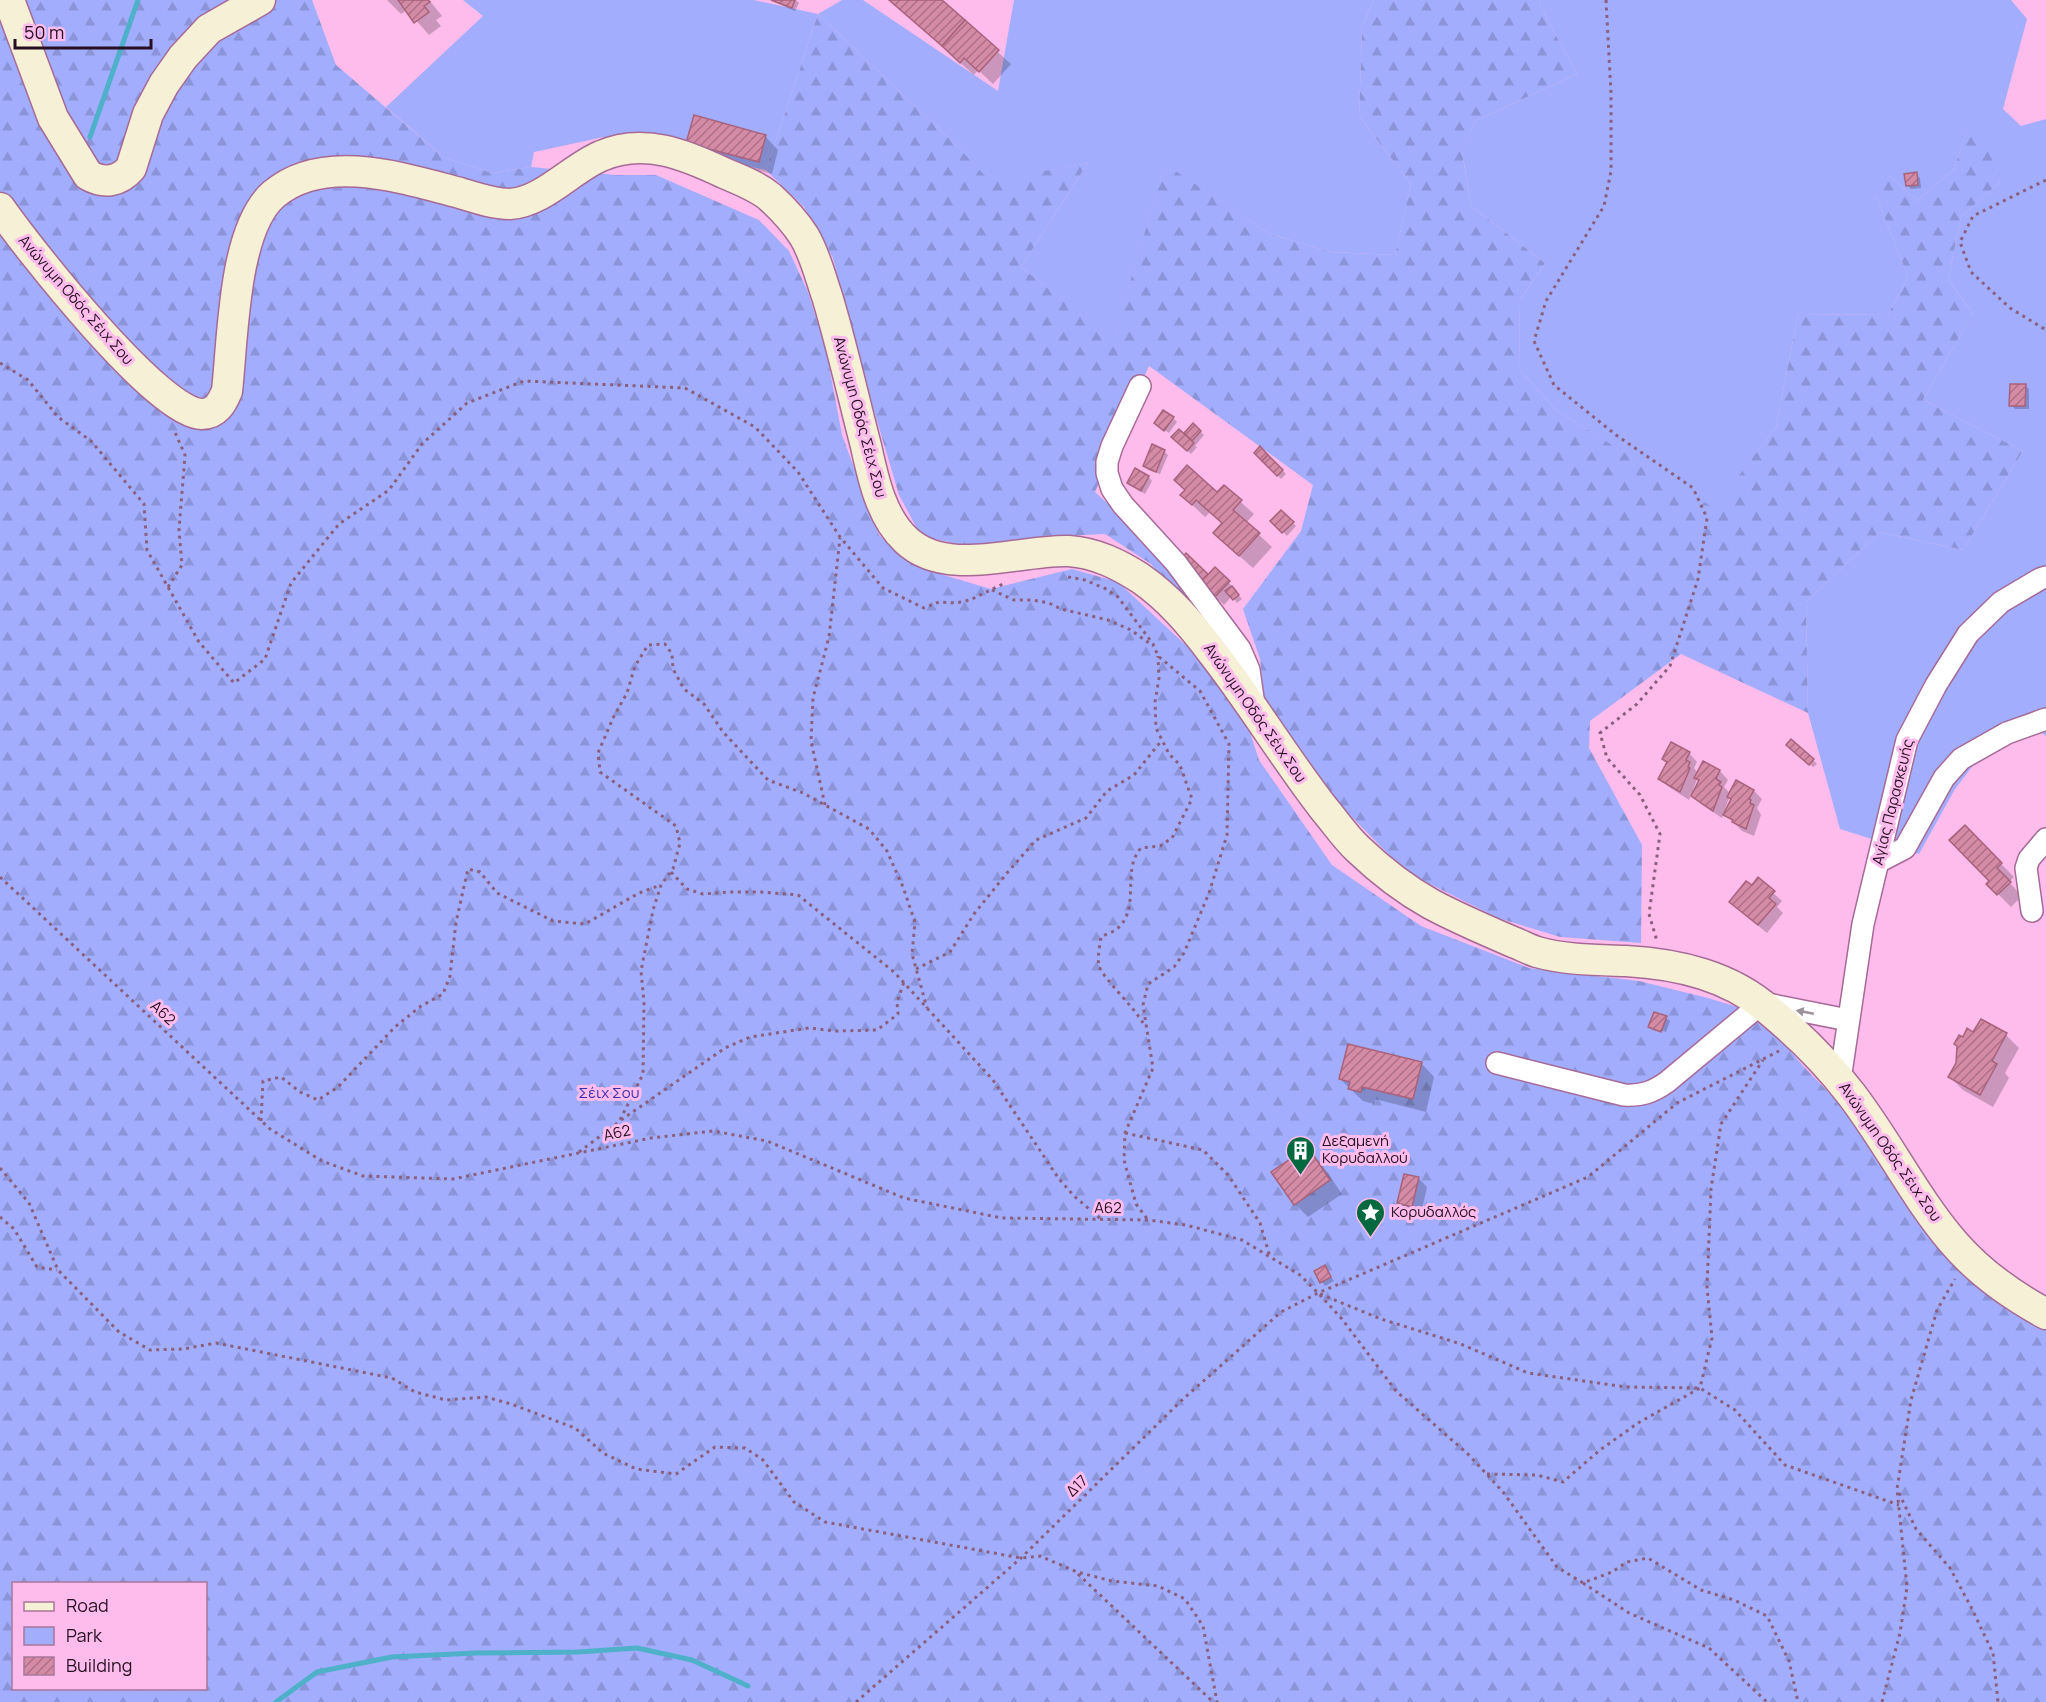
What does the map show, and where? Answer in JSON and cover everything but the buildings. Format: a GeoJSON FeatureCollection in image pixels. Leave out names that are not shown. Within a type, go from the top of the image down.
{"type":"FeatureCollection","features":[{"type":"Feature","properties":{"kind":"street"},"geometry":{"type":"LineString","coordinates":[[9,0],[53,118],[88,175],[106,182],[117,180],[131,168],[148,114],[164,84],[183,57],[209,29],[260,0]]}},
{"type":"Feature","properties":{"kind":"street","name":"Ανώνυμη Οδός Σέιχ Σου"},"geometry":{"type":"LineString","coordinates":[[0,208],[21,238],[94,325],[146,378],[179,406],[190,412],[201,414],[212,412],[222,404],[227,391],[238,280],[248,237],[265,201],[290,181],[317,172],[347,171],[399,177],[502,204],[523,202],[601,155],[623,150],[650,148],[682,153],[764,191],[786,213],[806,239],[820,274],[837,331],[873,477],[887,514],[905,540],[928,555],[956,559],[986,559],[1070,551],[1110,559],[1147,583],[1185,616],[1232,677],[1311,791],[1354,846],[1406,889],[1443,910],[1538,952],[1589,960],[1669,965],[1710,976],[1739,989],[1761,1003],[1802,1039],[1840,1080],[1890,1149],[1924,1204],[1956,1245],[1989,1276],[2046,1314]]}},
{"type":"Feature","properties":{"kind":"street"},"geometry":{"type":"LineString","coordinates":[[1140,386],[1107,462],[1107,473],[1112,489],[1128,511],[1176,563],[1240,649],[1249,670],[1254,709]]}},
{"type":"Feature","properties":{"kind":"street","name":"Αγίας Παρασκευής"},"geometry":{"type":"LineString","coordinates":[[1840,1080],[1863,924],[1907,740],[1936,685],[1968,634],[2001,602],[2046,577]]}},
{"type":"Feature","properties":{"kind":"street"},"geometry":{"type":"LineString","coordinates":[[1878,862],[1905,848],[1944,778],[1961,759],[2007,733],[2046,718]]}},
{"type":"Feature","properties":{"kind":"street"},"geometry":{"type":"LineString","coordinates":[[2032,911],[2026,868],[2029,860],[2046,839]]}},
{"type":"Feature","properties":{"kind":"street"},"geometry":{"type":"LineString","coordinates":[[1497,1063],[1636,1096],[1652,1092],[1667,1082],[1761,1003],[1848,1020]]}},
{"type":"Feature","properties":{"kind":"path"},"geometry":{"type":"LineString","coordinates":[[1606,0],[1611,93],[1611,171],[1604,206],[1546,301],[1534,341],[1554,385],[1616,435],[1693,488],[1707,518],[1698,579],[1670,666],[1637,704],[1600,733],[1607,758],[1640,795],[1660,834],[1649,914],[1655,938],[1669,965]]}},
{"type":"Feature","properties":{"kind":"path"},"geometry":{"type":"LineString","coordinates":[[2046,180],[1973,216],[1960,242],[1971,272],[2010,308],[2046,330]]}},
{"type":"Feature","properties":{"kind":"path"},"geometry":{"type":"LineString","coordinates":[[0,363],[28,380],[58,417],[91,441],[144,504],[147,550],[199,642],[234,683],[265,659],[291,583],[339,524],[389,490],[422,444],[467,404],[524,381],[685,388],[755,427],[798,472],[840,537],[883,588],[924,608],[939,602],[956,603],[970,600],[1015,580]]}},
{"type":"Feature","properties":{"kind":"path"},"geometry":{"type":"LineString","coordinates":[[168,587],[182,565],[179,530],[185,455],[171,422],[179,406]]}},
{"type":"Feature","properties":{"kind":"path"},"geometry":{"type":"LineString","coordinates":[[825,805],[811,741],[813,698],[829,637],[840,537]]}},
{"type":"Feature","properties":{"kind":"path"},"geometry":{"type":"LineString","coordinates":[[1065,576],[1085,580],[1118,597],[1138,621],[1154,647],[1158,657],[1159,678],[1156,728],[1169,754],[1180,765],[1192,799],[1172,838],[1160,846],[1141,848],[1135,855],[1131,873],[1131,900],[1127,913],[1118,927],[1101,937],[1098,957],[1100,968],[1137,1012],[1145,1026]]}},
{"type":"Feature","properties":{"kind":"path"},"geometry":{"type":"LineString","coordinates":[[991,589],[1014,600],[1049,603],[1061,609],[1108,620],[1131,630],[1154,647]]}},
{"type":"Feature","properties":{"kind":"path"},"geometry":{"type":"LineString","coordinates":[[619,1122],[643,1074],[644,1002],[641,971],[653,910],[661,885],[671,872],[680,843],[676,826],[600,772],[598,753],[627,693],[635,666],[648,645],[665,644],[672,654],[674,669],[684,689],[704,704],[723,732],[768,780],[803,793],[869,829],[887,851],[915,922],[912,954],[927,1008]]}},
{"type":"Feature","properties":{"kind":"path"},"geometry":{"type":"LineString","coordinates":[[1148,1220],[1136,1204],[1124,1160],[1125,1133],[1153,1068],[1143,1005],[1148,984],[1174,967],[1184,953],[1209,893],[1227,835],[1229,744],[1200,691],[1158,657]]}},
{"type":"Feature","properties":{"kind":"path"},"geometry":{"type":"LineString","coordinates":[[916,969],[950,952],[981,906],[1036,840],[1086,818],[1107,791],[1134,775],[1162,740]]}},
{"type":"Feature","properties":{"kind":"path"},"geometry":{"type":"LineString","coordinates":[[261,1121],[263,1081],[281,1077],[300,1092],[318,1100],[338,1087],[396,1027],[421,1006],[443,994],[450,976],[456,922],[468,869],[480,872],[497,893],[553,921],[585,924],[639,893],[661,885]]}},
{"type":"Feature","properties":{"kind":"path"},"geometry":{"type":"LineString","coordinates":[[671,872],[687,889],[703,894],[739,892],[798,895],[894,972],[993,1080],[1059,1179],[1074,1196],[1102,1220]]}},
{"type":"Feature","properties":{"kind":"path","name":"Α62"},"geometry":{"type":"LineString","coordinates":[[0,877],[270,1129],[321,1161],[363,1176],[453,1179],[651,1138],[713,1131],[767,1141],[904,1198],[1002,1218],[1148,1220],[1186,1225],[1242,1240],[1300,1275],[1318,1293],[1342,1319],[1396,1391],[1469,1455],[1503,1492],[1557,1567],[1629,1613],[1709,1648],[1767,1702]]}},
{"type":"Feature","properties":{"kind":"path"},"geometry":{"type":"LineString","coordinates":[[578,1154],[619,1122],[725,1048],[750,1037],[809,1028],[835,1031],[878,1030],[898,1014],[897,1002],[904,982]]}},
{"type":"Feature","properties":{"kind":"path","name":"Δ17"},"geometry":{"type":"LineString","coordinates":[[856,1702],[1021,1558],[1189,1394],[1281,1312],[1318,1293],[1588,1177],[1677,1103],[1802,1039]]}},
{"type":"Feature","properties":{"kind":"path"},"geometry":{"type":"LineString","coordinates":[[1485,1474],[1537,1475],[1563,1482],[1600,1450],[1638,1423],[1700,1388],[1712,1338],[1707,1287],[1711,1200],[1721,1124],[1764,1059]]}},
{"type":"Feature","properties":{"kind":"path"},"geometry":{"type":"LineString","coordinates":[[1125,1133],[1203,1150],[1228,1175],[1260,1222],[1270,1257]]}},
{"type":"Feature","properties":{"kind":"path"},"geometry":{"type":"LineString","coordinates":[[0,1168],[29,1203],[58,1270],[119,1332],[150,1350],[183,1349],[216,1343],[392,1378],[415,1392],[446,1400],[486,1396],[575,1428],[603,1453],[636,1469],[676,1474],[715,1447],[745,1448],[763,1460],[794,1502],[825,1522],[1021,1558],[1040,1556],[1077,1572],[1112,1581],[1158,1586],[1185,1599],[1203,1626],[1215,1702]]}},
{"type":"Feature","properties":{"kind":"path"},"geometry":{"type":"LineString","coordinates":[[0,1217],[14,1229],[37,1267],[58,1270]]}},
{"type":"Feature","properties":{"kind":"path"},"geometry":{"type":"LineString","coordinates":[[1882,1702],[1900,1633],[1907,1587],[1897,1489],[1911,1400],[1937,1310],[1968,1256]]}},
{"type":"Feature","properties":{"kind":"path"},"geometry":{"type":"LineString","coordinates":[[1318,1293],[1381,1319],[1461,1344],[1528,1373],[1626,1387],[1700,1388],[1735,1410],[1785,1465],[1899,1505]]}},
{"type":"Feature","properties":{"kind":"path"},"geometry":{"type":"LineString","coordinates":[[1897,1489],[1916,1529],[1950,1568],[1993,1653],[1998,1702]]}},
{"type":"Feature","properties":{"kind":"path"},"geometry":{"type":"LineString","coordinates":[[1583,1583],[1612,1572],[1627,1562],[1648,1558],[1701,1590],[1734,1600],[1767,1616],[1789,1661],[1798,1702]]}},
{"type":"Feature","properties":{"kind":"path"},"geometry":{"type":"LineString","coordinates":[[1077,1572],[1215,1702]]}},
{"type":"Feature","properties":{"kind":"green space","name":"Σέιχ Σου"},"geometry":{"type":"Polygon","coordinates":[[[0,0],[312,0],[336,65],[445,158],[492,173],[531,167],[615,175],[656,175],[759,220],[789,251],[808,292],[826,350],[842,435],[879,535],[902,557],[930,571],[991,589],[1072,569],[1118,582],[1191,650],[1246,720],[1259,760],[1332,865],[1421,926],[1529,968],[1639,981],[1760,1014],[1803,1066],[1842,1106],[1882,1162],[1892,1182],[1954,1266],[2046,1328],[2046,1702],[0,1702],[0,0]]]}},
{"type":"Feature","properties":{"kind":"green space"},"geometry":{"type":"Polygon","coordinates":[[[463,0],[754,0],[818,14],[766,170],[604,137],[534,152],[531,167],[492,173],[445,158],[386,107],[483,16],[463,0]]]}},
{"type":"Feature","properties":{"kind":"green space"},"geometry":{"type":"Polygon","coordinates":[[[842,0],[863,0],[998,91],[1014,0],[1373,0],[1362,28],[1359,116],[1411,184],[1395,255],[1331,252],[1270,234],[1165,165],[1113,341],[1021,267],[1088,163],[990,182],[958,147],[818,14],[842,0]]]}},
{"type":"Feature","properties":{"kind":"green space"},"geometry":{"type":"Polygon","coordinates":[[[1373,0],[1539,0],[1540,6],[1577,74],[1475,121],[1462,151],[1471,206],[1545,263],[1519,301],[1520,370],[1557,411],[1714,508],[1776,427],[1798,315],[1888,314],[1908,277],[1876,196],[1878,179],[1890,176],[1917,201],[1954,169],[1966,134],[1997,147],[2000,182],[1961,217],[1948,280],[1973,313],[1923,400],[2023,451],[1963,550],[1880,532],[1806,602],[1808,713],[1681,654],[1590,721],[1589,748],[1642,845],[1641,943],[1560,937],[1498,918],[1406,872],[1341,806],[1266,710],[1260,659],[1243,609],[1301,531],[1313,485],[1149,366],[1095,492],[1159,550],[1246,679],[1151,564],[1105,534],[1043,537],[968,546],[921,536],[899,495],[852,336],[833,258],[804,207],[766,170],[818,14],[958,147],[990,181],[1088,163],[1021,267],[1113,340],[1165,164],[1270,234],[1331,252],[1395,255],[1411,184],[1359,116],[1362,28],[1373,0]]]}},
{"type":"Feature","properties":{"kind":"green space"},"geometry":{"type":"Polygon","coordinates":[[[1539,0],[2011,0],[2027,19],[2003,109],[2021,126],[2046,119],[2046,736],[2037,729],[1981,755],[1955,789],[1919,854],[1840,829],[1808,713],[1806,602],[1880,532],[1963,550],[2023,451],[1923,400],[1973,313],[1948,280],[1961,217],[2000,182],[1966,134],[1954,169],[1917,201],[1890,176],[1876,196],[1908,277],[1888,314],[1798,315],[1776,427],[1714,509],[1557,411],[1520,370],[1519,301],[1545,263],[1471,206],[1462,150],[1475,121],[1577,74],[1540,6],[1539,0]]]}},
{"type":"Feature","properties":{"kind":"waterway"},"geometry":{"type":"LineString","coordinates":[[90,137],[138,0]]}},
{"type":"Feature","properties":{"kind":"waterway"},"geometry":{"type":"LineString","coordinates":[[276,1702],[317,1672],[392,1657],[475,1653],[578,1652],[637,1648],[692,1660],[748,1686]]}},
{"type":"Feature","properties":{"kind":"place","name":"Δεξαμενή Κορυδαλλού"},"geometry":{"type":"Point","coordinates":[1301,1176]}},
{"type":"Feature","properties":{"kind":"place","name":"Κορυδαλλός"},"geometry":{"type":"Point","coordinates":[1370,1238]}}]}
